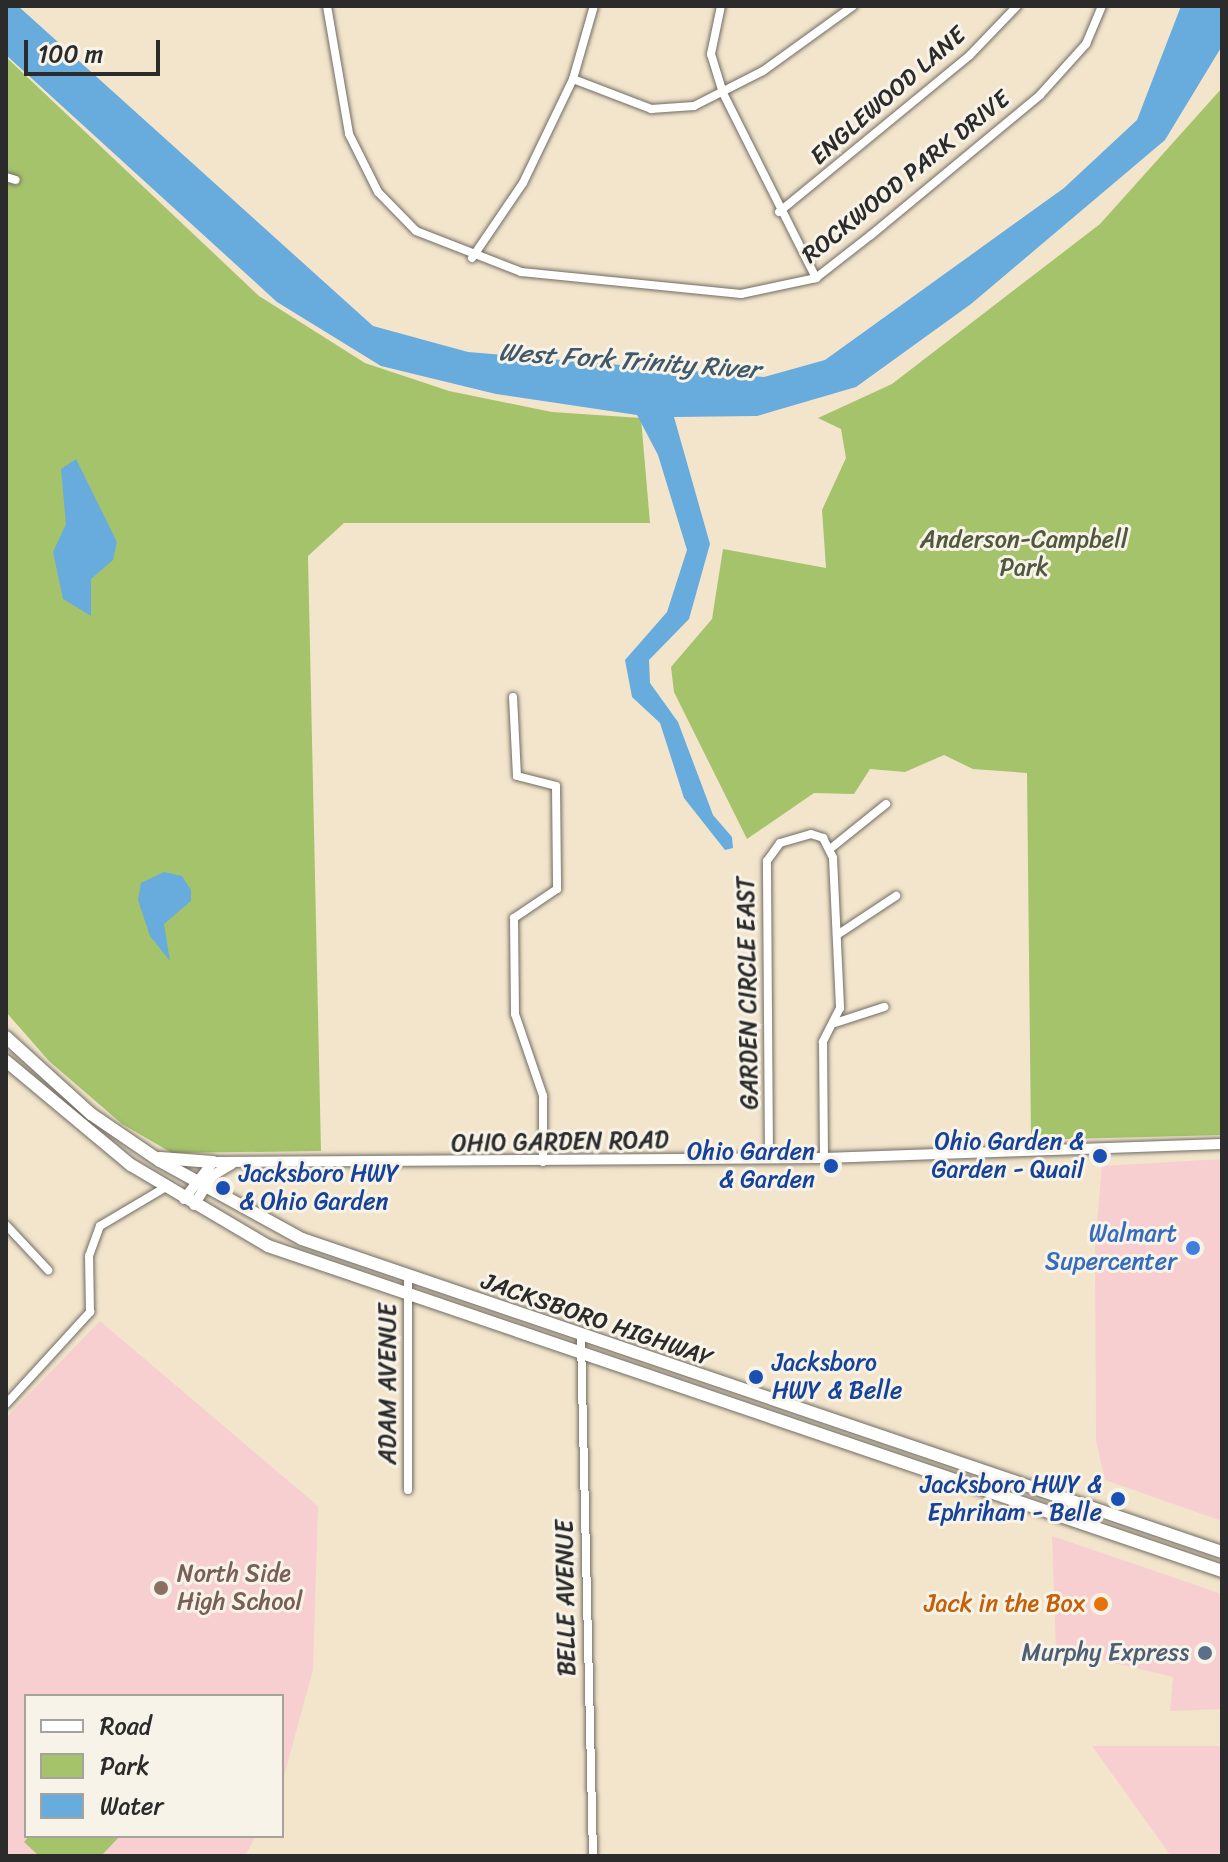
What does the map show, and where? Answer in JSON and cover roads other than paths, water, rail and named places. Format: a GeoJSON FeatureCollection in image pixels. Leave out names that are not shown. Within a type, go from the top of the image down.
{"type":"FeatureCollection","features":[{"type":"Feature","properties":{"kind":"main road","name":"JACKSBORO HIGHWAY"},"geometry":{"type":"LineString","coordinates":[[6,1037],[91,1114],[198,1187],[302,1239],[581,1339],[1222,1552]]}},
{"type":"Feature","properties":{"kind":"main road","name":"JACKSBORO HIGHWAY"},"geometry":{"type":"LineString","coordinates":[[6,1061],[89,1134],[189,1202],[268,1246],[580,1358],[1222,1571]]}},
{"type":"Feature","properties":{"kind":"main road"},"geometry":{"type":"LineString","coordinates":[[153,1156],[213,1162]]}},
{"type":"Feature","properties":{"kind":"main road"},"geometry":{"type":"LineString","coordinates":[[800,1429],[807,1413]]}},
{"type":"Feature","properties":{"kind":"main road"},"geometry":{"type":"LineString","coordinates":[[1175,1555],[1181,1538]]}},
{"type":"Feature","properties":{"kind":"street","name":"ROCKWOOD PARK DRIVE"},"geometry":{"type":"LineString","coordinates":[[327,6],[349,134],[378,192],[416,231],[472,258],[521,272],[726,293],[767,294],[816,278],[1040,95],[1086,44],[1102,6]]}},
{"type":"Feature","properties":{"kind":"street"},"geometry":{"type":"LineString","coordinates":[[472,258],[523,183],[573,79],[594,6]]}},
{"type":"Feature","properties":{"kind":"street"},"geometry":{"type":"LineString","coordinates":[[721,6],[711,54],[723,93],[779,212],[816,278]]}},
{"type":"Feature","properties":{"kind":"street"},"geometry":{"type":"LineString","coordinates":[[573,79],[651,109],[694,106],[723,93],[853,6]]}},
{"type":"Feature","properties":{"kind":"street","name":"ENGLEWOOD LANE"},"geometry":{"type":"LineString","coordinates":[[779,212],[970,55],[1017,6]]}},
{"type":"Feature","properties":{"kind":"street"},"geometry":{"type":"LineString","coordinates":[[6,177],[16,180]]}},
{"type":"Feature","properties":{"kind":"street"},"geometry":{"type":"LineString","coordinates":[[513,697],[517,776],[556,786],[557,889],[514,918],[515,1014],[543,1096],[543,1162]]}},
{"type":"Feature","properties":{"kind":"street"},"geometry":{"type":"LineString","coordinates":[[824,1158],[823,1042],[835,1023],[837,935],[830,849],[886,804]]}},
{"type":"Feature","properties":{"kind":"street","name":"GARDEN CIRCLE EAST"},"geometry":{"type":"LineString","coordinates":[[769,1159],[767,861],[780,843],[803,834],[823,838],[830,849]]}},
{"type":"Feature","properties":{"kind":"street"},"geometry":{"type":"LineString","coordinates":[[837,935],[896,896]]}},
{"type":"Feature","properties":{"kind":"street"},"geometry":{"type":"LineString","coordinates":[[835,1023],[884,1007]]}},
{"type":"Feature","properties":{"kind":"street","name":"OHIO GARDEN ROAD"},"geometry":{"type":"LineString","coordinates":[[213,1162],[769,1159],[1222,1144]]}},
{"type":"Feature","properties":{"kind":"street"},"geometry":{"type":"LineString","coordinates":[[189,1202],[213,1162]]}},
{"type":"Feature","properties":{"kind":"street"},"geometry":{"type":"LineString","coordinates":[[198,1187],[234,1163]]}},
{"type":"Feature","properties":{"kind":"street"},"geometry":{"type":"LineString","coordinates":[[6,1404],[90,1312],[89,1256],[100,1226],[166,1187]]}},
{"type":"Feature","properties":{"kind":"street"},"geometry":{"type":"LineString","coordinates":[[6,1225],[48,1270]]}},
{"type":"Feature","properties":{"kind":"street","name":"ADAM AVENUE"},"geometry":{"type":"LineString","coordinates":[[408,1278],[408,1490]]}},
{"type":"Feature","properties":{"kind":"street","name":"BELLE AVENUE"},"geometry":{"type":"LineString","coordinates":[[581,1339],[593,1856]]}},
{"type":"Feature","properties":{"kind":"water"},"geometry":{"type":"Polygon","coordinates":[[[6,6],[18,6],[373,326],[468,352],[764,377],[825,360],[1064,188],[1137,120],[1181,6],[1222,6],[1222,46],[1165,140],[971,304],[856,387],[757,416],[674,417],[710,544],[689,619],[649,660],[650,683],[678,722],[713,815],[732,837],[733,848],[725,850],[684,798],[660,723],[632,697],[625,660],[667,612],[687,550],[658,455],[637,415],[496,394],[381,366],[277,302],[6,55],[6,6]]]}},
{"type":"Feature","properties":{"kind":"water"},"geometry":{"type":"Polygon","coordinates":[[[76,459],[117,542],[113,560],[91,579],[91,616],[63,599],[53,552],[66,524],[61,469],[76,459]]]}},
{"type":"Feature","properties":{"kind":"water"},"geometry":{"type":"Polygon","coordinates":[[[164,872],[182,876],[191,890],[191,901],[164,924],[170,961],[150,936],[138,900],[141,883],[164,872]]]}},
{"type":"Feature","properties":{"kind":"place","name":"Ohio Garden & Garden - Quail"},"geometry":{"type":"Point","coordinates":[1100,1156]}},
{"type":"Feature","properties":{"kind":"place","name":"Ohio Garden & Garden"},"geometry":{"type":"Point","coordinates":[831,1166]}},
{"type":"Feature","properties":{"kind":"place","name":"Jacksboro HWY & Ohio Garden"},"geometry":{"type":"Point","coordinates":[223,1188]}},
{"type":"Feature","properties":{"kind":"place","name":"Walmart Supercenter"},"geometry":{"type":"Point","coordinates":[1193,1248]}},
{"type":"Feature","properties":{"kind":"place","name":"Jacksboro HWY & Belle"},"geometry":{"type":"Point","coordinates":[756,1377]}},
{"type":"Feature","properties":{"kind":"place","name":"Jacksboro HWY & Ephriham - Belle"},"geometry":{"type":"Point","coordinates":[1118,1499]}},
{"type":"Feature","properties":{"kind":"place","name":"North Side High School"},"geometry":{"type":"Point","coordinates":[161,1588]}},
{"type":"Feature","properties":{"kind":"place","name":"Jack in the Box"},"geometry":{"type":"Point","coordinates":[1101,1604]}},
{"type":"Feature","properties":{"kind":"place","name":"Murphy Express"},"geometry":{"type":"Point","coordinates":[1205,1653]}},
{"type":"Feature","properties":{"kind":"water label","name":"West Fork Trinity River"},"geometry":{"type":"Point","coordinates":[629,361]}},
{"type":"Feature","properties":{"kind":"park label","name":"Anderson-Campbell Park"},"geometry":{"type":"Point","coordinates":[1024,554]}}]}
